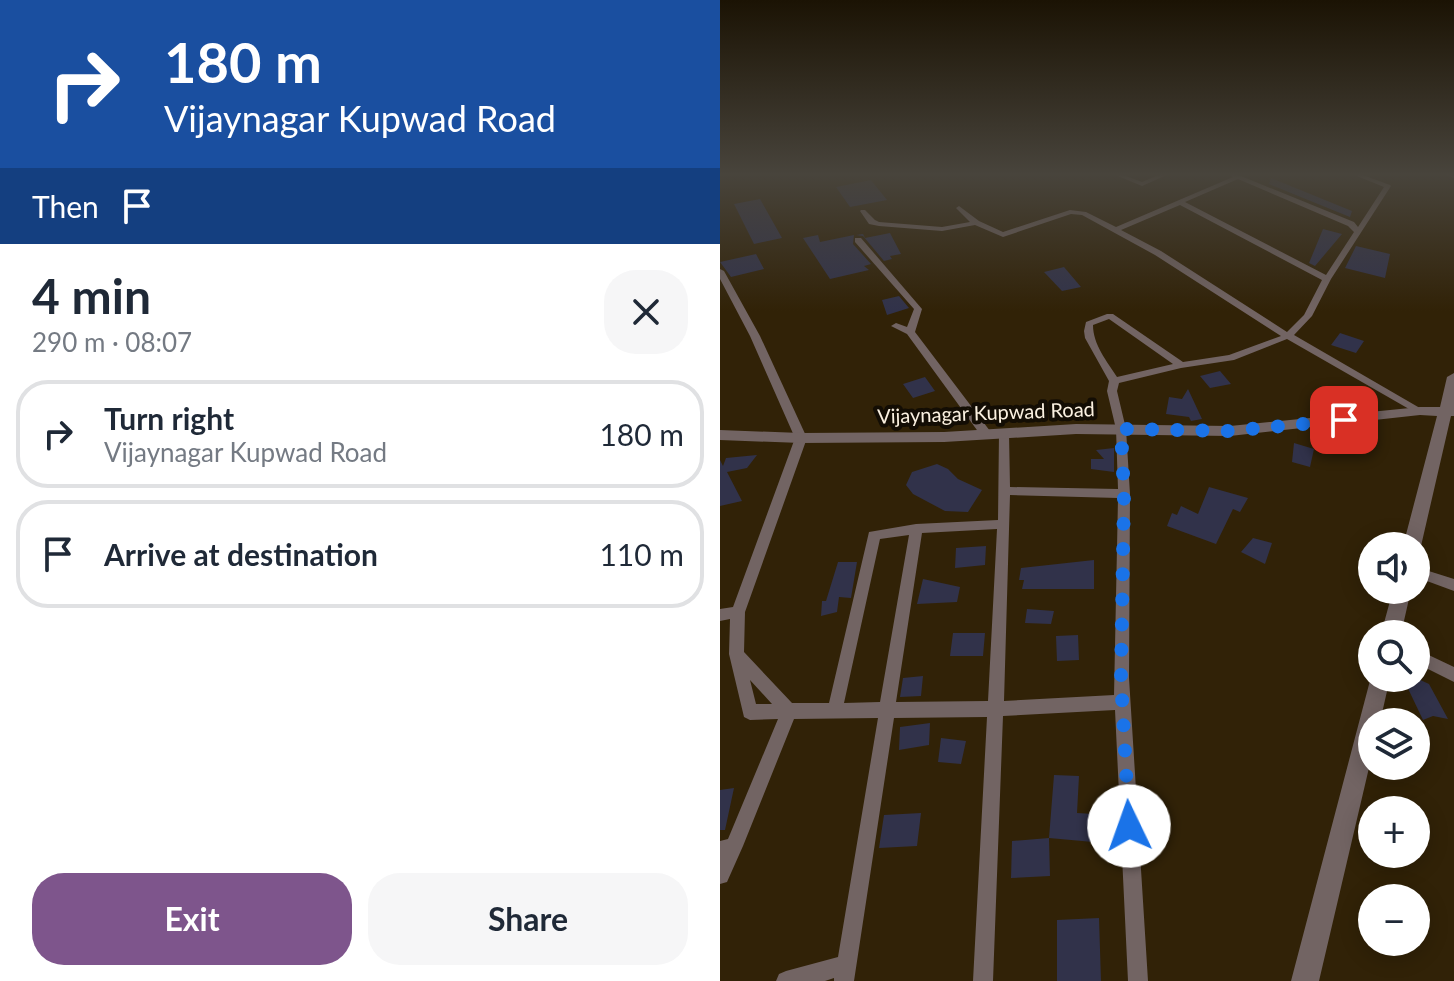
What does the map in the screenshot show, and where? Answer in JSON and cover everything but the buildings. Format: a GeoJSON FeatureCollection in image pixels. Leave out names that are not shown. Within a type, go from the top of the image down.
{"type":"FeatureCollection","features":[{"type":"Feature","properties":{"kind":"street"},"geometry":{"type":"LineString","coordinates":[[870,220],[879,224],[942,229],[976,223]]}},
{"type":"Feature","properties":{"kind":"street"},"geometry":{"type":"LineString","coordinates":[[972,220],[1009,235],[1051,220]]}},
{"type":"Feature","properties":{"kind":"street"},"geometry":{"type":"LineString","coordinates":[[1094,220],[1158,253],[1288,336],[1420,411]]}},
{"type":"Feature","properties":{"kind":"street"},"geometry":{"type":"LineString","coordinates":[[1115,230],[1139,220]]}},
{"type":"Feature","properties":{"kind":"street"},"geometry":{"type":"LineString","coordinates":[[1214,220],[1327,279]]}},
{"type":"Feature","properties":{"kind":"street"},"geometry":{"type":"LineString","coordinates":[[1341,220],[1351,224],[1358,232]]}},
{"type":"Feature","properties":{"kind":"street"},"geometry":{"type":"LineString","coordinates":[[1114,381],[1181,365],[1231,358],[1288,336],[1308,316],[1327,279],[1366,220]]}},
{"type":"Feature","properties":{"kind":"street"},"geometry":{"type":"LineString","coordinates":[[858,240],[918,309],[910,332]]}},
{"type":"Feature","properties":{"kind":"street"},"geometry":{"type":"LineString","coordinates":[[720,271],[755,336],[801,438],[738,612],[736,654],[750,712],[994,709],[1122,702]]}},
{"type":"Feature","properties":{"kind":"street"},"geometry":{"type":"LineString","coordinates":[[1138,981],[1122,702],[1124,494],[1121,429],[1112,391],[1114,381],[1087,329],[1089,324],[1110,316],[1181,365]]}},
{"type":"Feature","properties":{"kind":"street"},"geometry":{"type":"LineString","coordinates":[[896,326],[910,332],[986,434]]}},
{"type":"Feature","properties":{"kind":"street"},"geometry":{"type":"LineString","coordinates":[[1416,532],[1450,413],[1454,377]]}},
{"type":"Feature","properties":{"kind":"street","name":"Vijaynagar Kupwad Road"},"geometry":{"type":"LineString","coordinates":[[720,435],[801,438],[1121,429],[1230,431],[1420,411],[1450,413]]}},
{"type":"Feature","properties":{"kind":"street"},"geometry":{"type":"LineString","coordinates":[[983,981],[1004,524],[1004,433]]}},
{"type":"Feature","properties":{"kind":"street"},"geometry":{"type":"LineString","coordinates":[[1004,491],[1124,494]]}},
{"type":"Feature","properties":{"kind":"street"},"geometry":{"type":"LineString","coordinates":[[835,710],[874,535],[916,529],[1004,524]]}},
{"type":"Feature","properties":{"kind":"street"},"geometry":{"type":"LineString","coordinates":[[786,981],[845,973],[916,529]]}},
{"type":"Feature","properties":{"kind":"street"},"geometry":{"type":"LineString","coordinates":[[1430,577],[1454,585]]}},
{"type":"Feature","properties":{"kind":"street"},"geometry":{"type":"LineString","coordinates":[[720,615],[738,612]]}},
{"type":"Feature","properties":{"kind":"street"},"geometry":{"type":"LineString","coordinates":[[736,654],[789,711]]}},
{"type":"Feature","properties":{"kind":"street"},"geometry":{"type":"LineString","coordinates":[[1430,663],[1454,675]]}},
{"type":"Feature","properties":{"kind":"street"},"geometry":{"type":"LineString","coordinates":[[1305,981],[1377,692]]}},
{"type":"Feature","properties":{"kind":"street"},"geometry":{"type":"LineString","coordinates":[[720,875],[727,848],[789,711]]}},
{"type":"Feature","properties":{"kind":"route"},"geometry":{"type":"LineString","coordinates":[[1129,826],[1121,678],[1124,494],[1121,429],[1230,431],[1344,420]]}}]}
